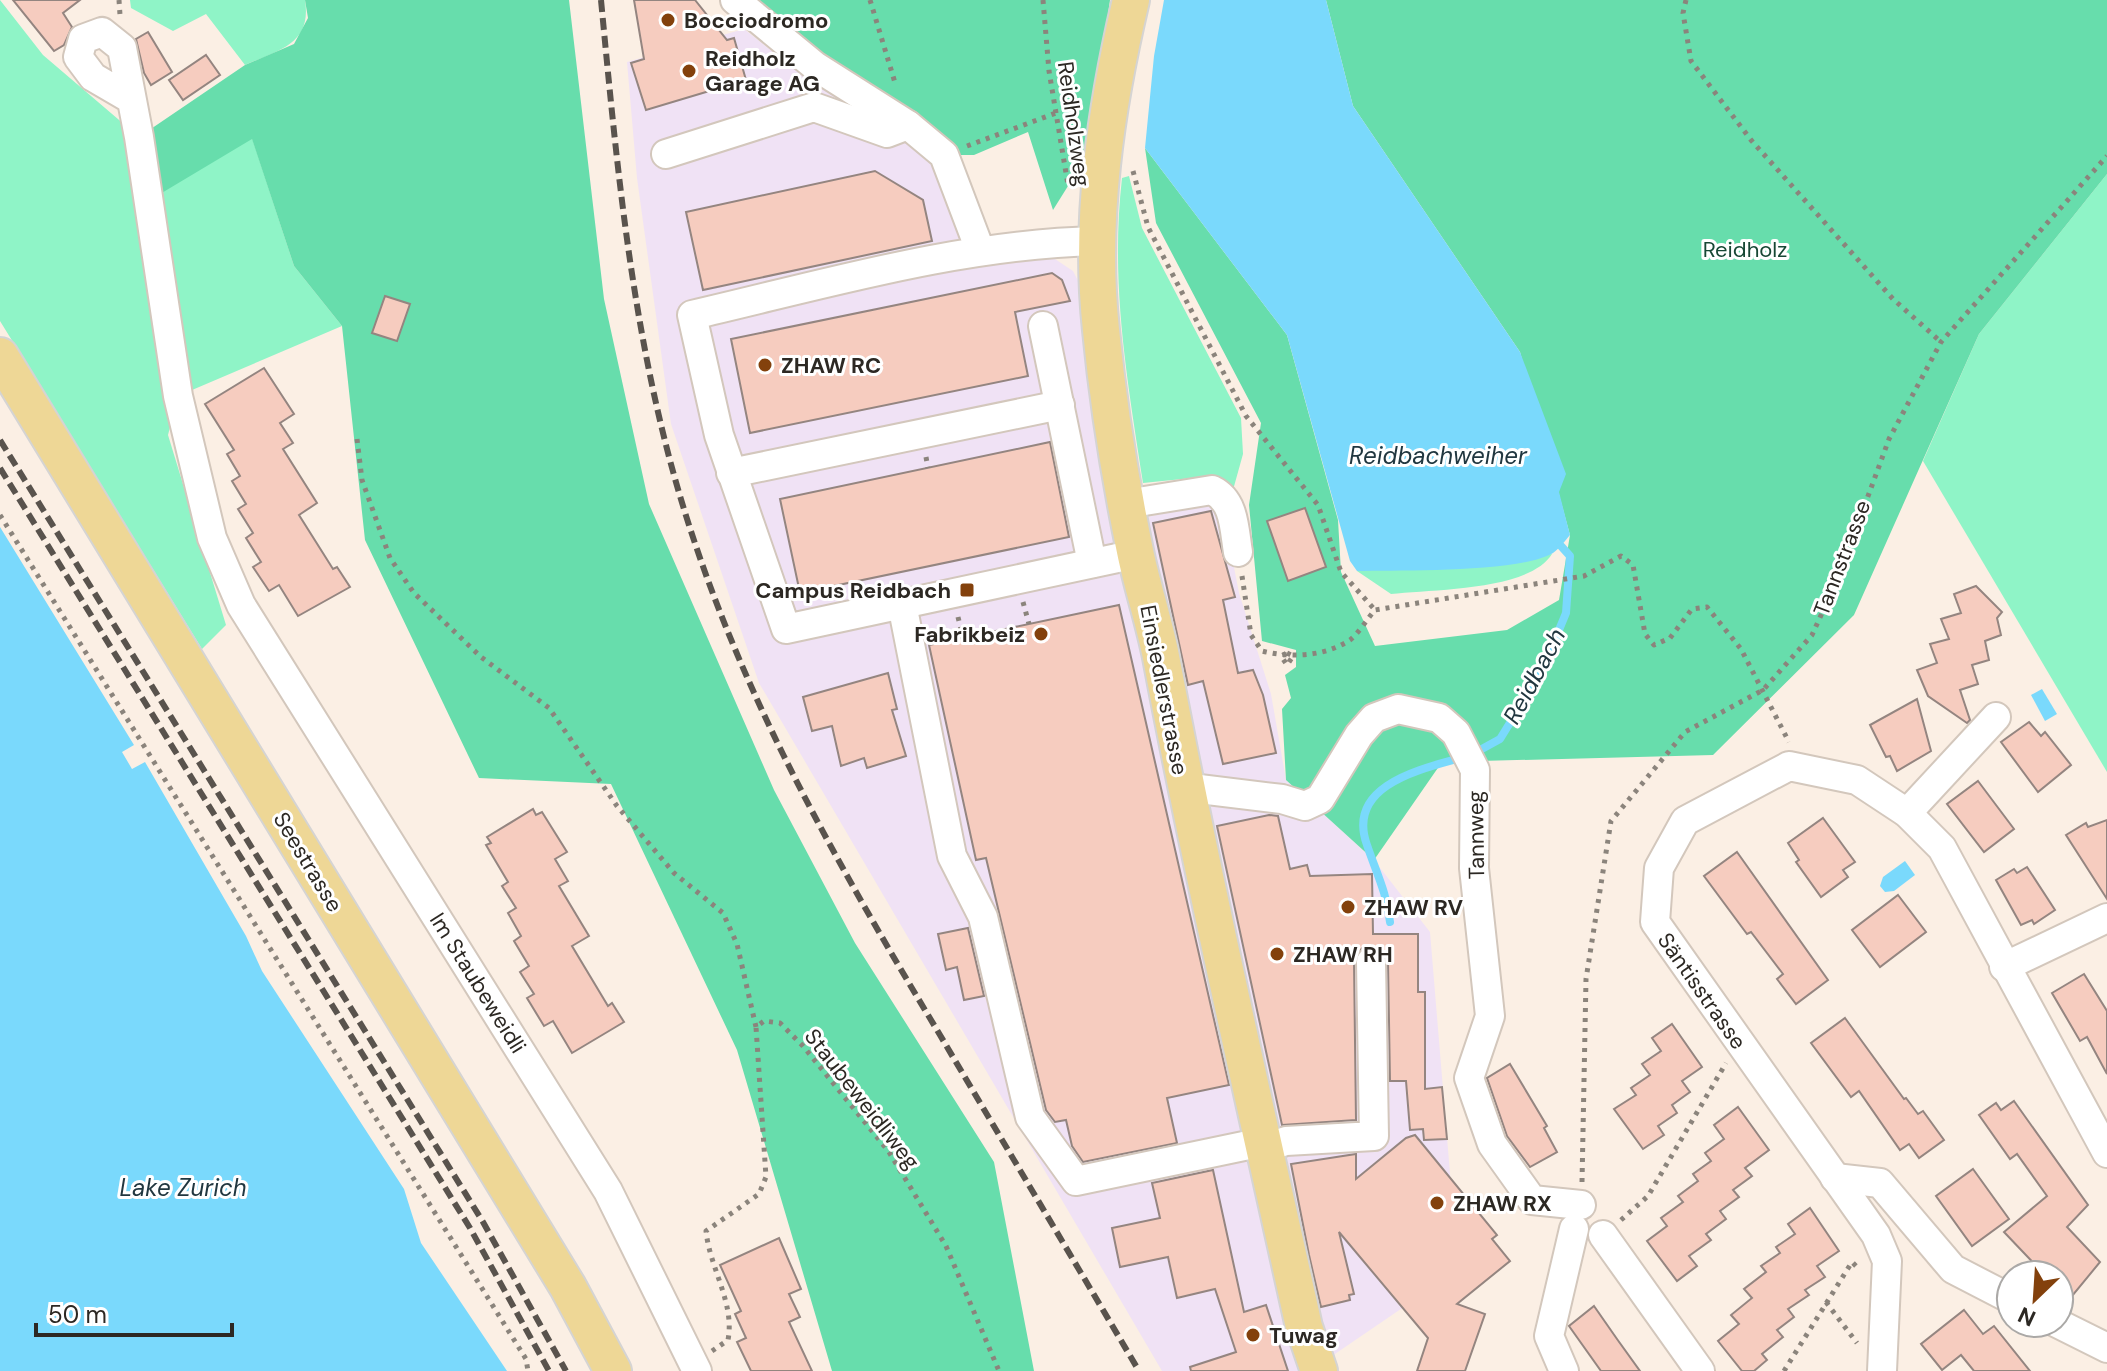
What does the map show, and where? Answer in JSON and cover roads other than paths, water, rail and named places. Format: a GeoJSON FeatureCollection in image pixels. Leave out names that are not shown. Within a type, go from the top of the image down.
{"type":"FeatureCollection","features":[{"type":"Feature","properties":{"kind":"main road","name":"Einsiedlerstrasse"},"geometry":{"type":"LineString","coordinates":[[1131,0],[1111,87],[1104,163],[1097,241],[1101,329],[1126,504],[1160,652],[1183,787],[1304,1327],[1319,1371]]}},
{"type":"Feature","properties":{"kind":"main road","name":"Seestrasse"},"geometry":{"type":"LineString","coordinates":[[0,356],[568,1287],[613,1371]]}},
{"type":"Feature","properties":{"kind":"street"},"geometry":{"type":"LineString","coordinates":[[735,0],[815,66],[898,118],[944,155],[980,250]]}},
{"type":"Feature","properties":{"kind":"street","name":"Im Staubeweidli"},"geometry":{"type":"LineString","coordinates":[[129,98],[139,137],[178,396],[212,538],[241,605],[608,1191],[697,1371]]}},
{"type":"Feature","properties":{"kind":"street"},"geometry":{"type":"LineString","coordinates":[[666,154],[814,107],[887,133],[898,118]]}},
{"type":"Feature","properties":{"kind":"street"},"geometry":{"type":"LineString","coordinates":[[1097,241],[1031,243],[980,250],[692,315],[731,473],[786,629],[1136,554]]}},
{"type":"Feature","properties":{"kind":"street"},"geometry":{"type":"LineString","coordinates":[[1043,326],[1092,563]]}},
{"type":"Feature","properties":{"kind":"street"},"geometry":{"type":"LineString","coordinates":[[731,473],[1060,405]]}},
{"type":"Feature","properties":{"kind":"street"},"geometry":{"type":"LineString","coordinates":[[1126,504],[1212,490],[1224,496],[1230,507],[1238,552]]}},
{"type":"Feature","properties":{"kind":"street"},"geometry":{"type":"LineString","coordinates":[[902,604],[952,856],[983,917],[1030,1117],[1076,1181],[1286,1141],[1374,1136],[1371,962]]}},
{"type":"Feature","properties":{"kind":"street","name":"Tannweg"},"geometry":{"type":"LineString","coordinates":[[1183,787],[1282,799],[1305,806],[1320,799],[1359,735],[1374,718],[1398,709],[1439,718],[1456,733],[1475,770],[1474,868],[1490,1016],[1469,1078],[1492,1144],[1532,1200],[1577,1217],[1549,1336],[1564,1371]]}},
{"type":"Feature","properties":{"kind":"street"},"geometry":{"type":"LineString","coordinates":[[1907,813],[1996,717]]}},
{"type":"Feature","properties":{"kind":"street","name":"Säntisstrasse"},"geometry":{"type":"LineString","coordinates":[[1882,1371],[1887,1261],[1876,1235],[1737,1043],[1655,922],[1659,868],[1685,821],[1789,766],[1857,780],[1907,813],[1942,848],[2107,1153]]}},
{"type":"Feature","properties":{"kind":"street"},"geometry":{"type":"LineString","coordinates":[[2004,967],[2107,918]]}},
{"type":"Feature","properties":{"kind":"street"},"geometry":{"type":"LineString","coordinates":[[1835,1178],[1880,1183],[1953,1269],[1995,1291]]}},
{"type":"Feature","properties":{"kind":"street"},"geometry":{"type":"LineString","coordinates":[[1603,1235],[1700,1371]]}},
{"type":"Feature","properties":{"kind":"street"},"geometry":{"type":"LineString","coordinates":[[2075,1332],[2107,1348]]}},
{"type":"Feature","properties":{"kind":"water","name":"Reidbachweiher"},"geometry":{"type":"Polygon","coordinates":[[[1164,0],[1326,0],[1353,106],[1520,352],[1566,474],[1559,492],[1570,535],[1553,553],[1514,564],[1487,567],[1357,571],[1350,561],[1287,335],[1145,148],[1154,56],[1164,0]]]}},
{"type":"Feature","properties":{"kind":"water","name":"Lake Zurich"},"geometry":{"type":"Polygon","coordinates":[[[0,527],[134,745],[122,752],[132,769],[145,762],[246,936],[262,971],[404,1189],[421,1243],[507,1371],[0,1371],[0,527]]]}},
{"type":"Feature","properties":{"kind":"water"},"geometry":{"type":"Polygon","coordinates":[[[2042,689],[2057,714],[2045,721],[2031,695],[2042,689]]]}},
{"type":"Feature","properties":{"kind":"water"},"geometry":{"type":"Polygon","coordinates":[[[1905,861],[1915,875],[1894,891],[1885,892],[1880,886],[1883,877],[1905,861]]]}},
{"type":"Feature","properties":{"kind":"waterway","name":"Reidbach"},"geometry":{"type":"LineString","coordinates":[[1480,750],[1500,739],[1542,671],[1566,613],[1570,556],[1561,546]]}},
{"type":"Feature","properties":{"kind":"waterway","name":"Reidbach"},"geometry":{"type":"LineString","coordinates":[[1390,922],[1384,892],[1367,845],[1363,825],[1367,809],[1376,795],[1389,784],[1457,759]]}},
{"type":"Feature","properties":{"kind":"railway"},"geometry":{"type":"LineString","coordinates":[[601,0],[628,250],[650,374],[680,496],[730,638],[760,707],[827,840],[1139,1371]]}},
{"type":"Feature","properties":{"kind":"railway"},"geometry":{"type":"LineString","coordinates":[[0,440],[483,1222],[566,1371]]}},
{"type":"Feature","properties":{"kind":"railway"},"geometry":{"type":"LineString","coordinates":[[0,468],[470,1228],[549,1371]]}},
{"type":"Feature","properties":{"kind":"place","name":"Bocciodromo"},"geometry":{"type":"Point","coordinates":[668,20]}},
{"type":"Feature","properties":{"kind":"place","name":"Reidholz Garage AG"},"geometry":{"type":"Point","coordinates":[689,71]}},
{"type":"Feature","properties":{"kind":"place","name":"ZHAW RC"},"geometry":{"type":"Point","coordinates":[765,365]}},
{"type":"Feature","properties":{"kind":"place","name":"Campus Reidbach"},"geometry":{"type":"Point","coordinates":[967,590]}},
{"type":"Feature","properties":{"kind":"place","name":"Fabrikbeiz"},"geometry":{"type":"Point","coordinates":[1041,634]}},
{"type":"Feature","properties":{"kind":"place","name":"ZHAW RV"},"geometry":{"type":"Point","coordinates":[1348,907]}},
{"type":"Feature","properties":{"kind":"place","name":"ZHAW RH"},"geometry":{"type":"Point","coordinates":[1277,954]}},
{"type":"Feature","properties":{"kind":"place","name":"ZHAW RX"},"geometry":{"type":"Point","coordinates":[1437,1203]}},
{"type":"Feature","properties":{"kind":"place","name":"Tuwag"},"geometry":{"type":"Point","coordinates":[1253,1335]}},
{"type":"Feature","properties":{"kind":"park label","name":"Reidholz"},"geometry":{"type":"Point","coordinates":[1745,249]}}]}
